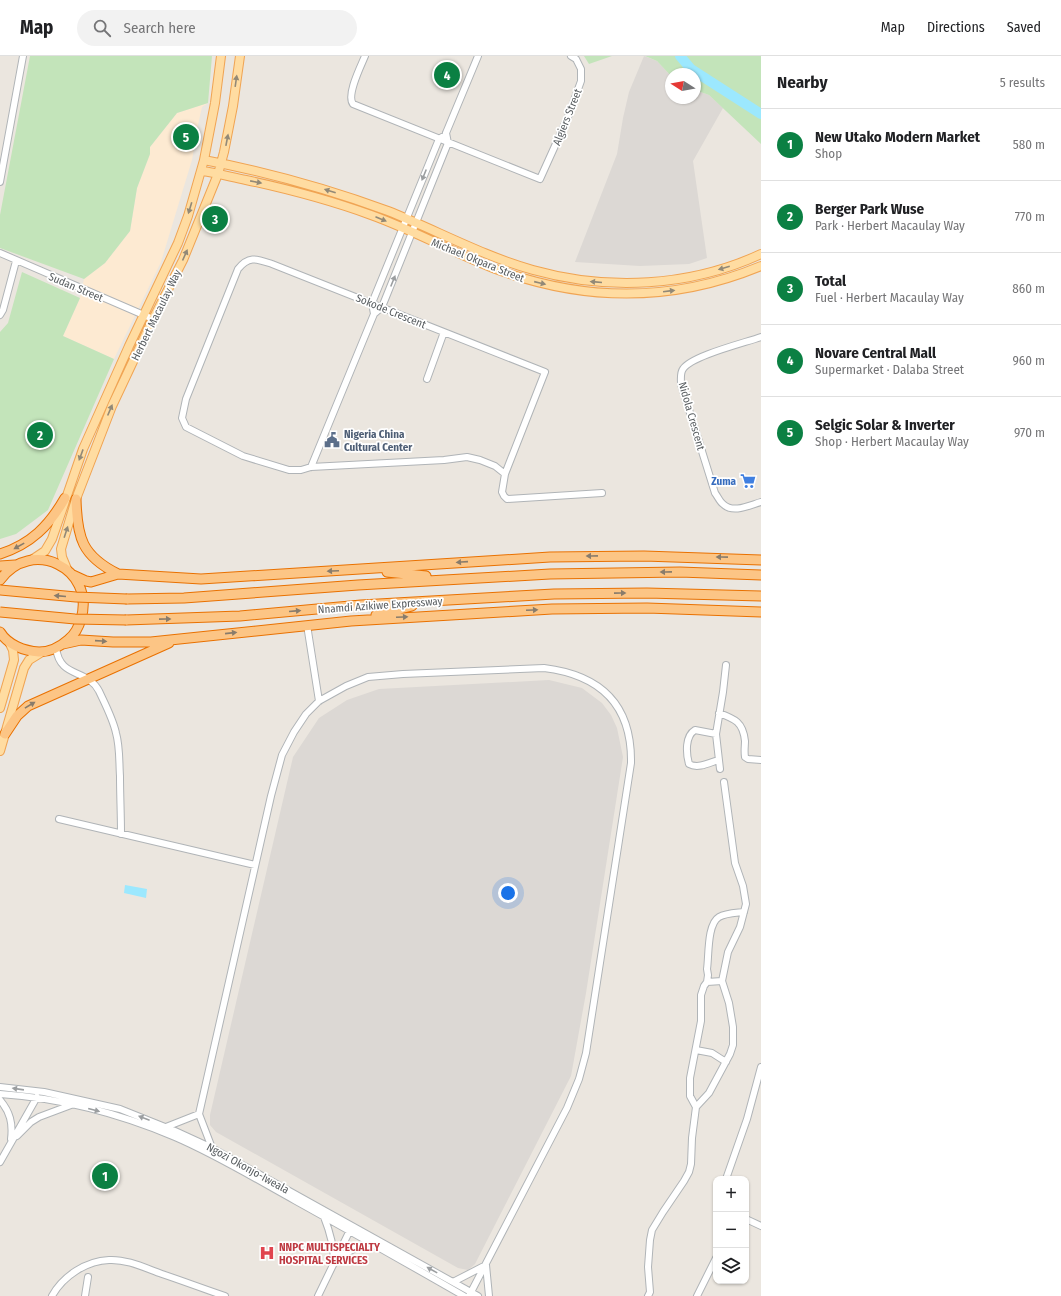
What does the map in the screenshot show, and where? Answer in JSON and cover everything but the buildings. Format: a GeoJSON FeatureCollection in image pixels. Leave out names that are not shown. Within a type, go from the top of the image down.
{"type":"FeatureCollection","features":[{"type":"Feature","properties":{"kind":"highway"},"geometry":{"type":"LineString","coordinates":[[0,554],[21,545],[39,532],[56,515],[65,498]]}},
{"type":"Feature","properties":{"kind":"highway"},"geometry":{"type":"LineString","coordinates":[[76,499],[77,528],[85,546],[98,562],[118,574]]}},
{"type":"Feature","properties":{"kind":"highway"},"geometry":{"type":"LineString","coordinates":[[0,580],[4,574],[15,565],[34,559],[51,561],[86,581],[91,582],[118,574],[201,579],[363,570],[468,561],[550,557],[652,556],[761,560]]}},
{"type":"Feature","properties":{"kind":"highway"},"geometry":{"type":"LineString","coordinates":[[0,566],[15,565]]}},
{"type":"Feature","properties":{"kind":"highway"},"geometry":{"type":"LineString","coordinates":[[363,570],[454,578]]}},
{"type":"Feature","properties":{"kind":"highway"},"geometry":{"type":"LineString","coordinates":[[60,646],[73,636],[80,625],[83,612],[84,599],[80,586],[70,572]]}},
{"type":"Feature","properties":{"kind":"highway","name":"Nnamdi Azikiwe Expressway"},"geometry":{"type":"LineString","coordinates":[[0,590],[76,597],[127,599],[184,598],[454,578],[550,574],[680,572],[761,575]]}},
{"type":"Feature","properties":{"kind":"highway","name":"Nnamdi Azikiwe Expressway"},"geometry":{"type":"LineString","coordinates":[[0,612],[75,619],[126,620],[240,616],[361,605],[554,594],[647,593],[758,596]]}},
{"type":"Feature","properties":{"kind":"highway"},"geometry":{"type":"LineString","coordinates":[[351,621],[436,600]]}},
{"type":"Feature","properties":{"kind":"highway","name":"Nnamdi Azikiwe Expressway"},"geometry":{"type":"LineString","coordinates":[[42,652],[75,640],[128,642],[188,638],[351,621],[552,609],[647,608],[761,612]]}},
{"type":"Feature","properties":{"kind":"highway"},"geometry":{"type":"LineString","coordinates":[[0,633],[9,642],[19,648],[42,652]]}},
{"type":"Feature","properties":{"kind":"highway"},"geometry":{"type":"LineString","coordinates":[[5,734],[17,716],[28,706],[88,678],[163,646],[188,638]]}},
{"type":"Feature","properties":{"kind":"main road","name":"Herbert Macaulay Way"},"geometry":{"type":"LineString","coordinates":[[34,559],[45,551],[52,539],[83,449],[143,315],[178,243],[202,171],[215,103],[221,56]]}},
{"type":"Feature","properties":{"kind":"main road","name":"Herbert Macaulay Way"},"geometry":{"type":"LineString","coordinates":[[70,572],[62,557],[61,549],[76,499],[112,406],[183,260],[218,174],[233,106],[240,56]]}},
{"type":"Feature","properties":{"kind":"main road","name":"Michael Okpara Street"},"geometry":{"type":"LineString","coordinates":[[204,160],[314,186],[352,198],[417,223],[480,251],[533,270],[591,281],[631,284],[683,278],[738,264],[761,254]]}},
{"type":"Feature","properties":{"kind":"main road","name":"Michael Okpara Street"},"geometry":{"type":"LineString","coordinates":[[202,171],[291,190],[345,206],[402,228],[472,259],[514,275],[554,286],[590,292],[634,294],[671,291],[713,283],[761,266]]}},
{"type":"Feature","properties":{"kind":"main road"},"geometry":{"type":"LineString","coordinates":[[0,708],[14,660],[14,650],[9,642]]}},
{"type":"Feature","properties":{"kind":"main road"},"geometry":{"type":"LineString","coordinates":[[0,751],[24,668],[29,660],[42,652]]}},
{"type":"Feature","properties":{"kind":"street"},"geometry":{"type":"LineString","coordinates":[[0,182],[23,56]]}},
{"type":"Feature","properties":{"kind":"street"},"geometry":{"type":"LineString","coordinates":[[365,56],[350,94],[350,101],[356,106],[448,143]]}},
{"type":"Feature","properties":{"kind":"street"},"geometry":{"type":"LineString","coordinates":[[374,314],[372,304],[402,228],[439,139],[446,134],[478,56]]}},
{"type":"Feature","properties":{"kind":"street","name":"Algiers Street"},"geometry":{"type":"LineString","coordinates":[[448,143],[540,179],[568,117],[581,81],[581,69],[576,60],[571,56]]}},
{"type":"Feature","properties":{"kind":"street"},"geometry":{"type":"LineString","coordinates":[[446,134],[448,143],[417,223],[382,307],[374,314],[311,467],[444,460],[467,457],[495,466],[505,474],[502,492],[507,499],[602,493]]}},
{"type":"Feature","properties":{"kind":"street","name":"Sudan Street"},"geometry":{"type":"LineString","coordinates":[[0,253],[153,319]]}},
{"type":"Feature","properties":{"kind":"street","name":"Sokode Crescent"},"geometry":{"type":"LineString","coordinates":[[311,467],[301,470],[289,470],[244,456],[186,427],[182,418],[186,399],[238,269],[244,261],[252,259],[260,260],[307,277],[545,372],[505,474]]}},
{"type":"Feature","properties":{"kind":"street"},"geometry":{"type":"LineString","coordinates":[[0,315],[3,310],[16,261]]}},
{"type":"Feature","properties":{"kind":"street"},"geometry":{"type":"LineString","coordinates":[[427,379],[444,332]]}},
{"type":"Feature","properties":{"kind":"street","name":"Nidola Crescent"},"geometry":{"type":"LineString","coordinates":[[761,337],[695,359],[689,362],[683,369],[681,375],[681,384],[715,493],[723,505],[730,508],[738,509],[761,502]]}},
{"type":"Feature","properties":{"kind":"street"},"geometry":{"type":"LineString","coordinates":[[307,625],[319,701]]}},
{"type":"Feature","properties":{"kind":"street"},"geometry":{"type":"LineString","coordinates":[[60,646],[57,657],[67,669],[88,678],[98,690],[116,734],[120,765],[121,834]]}},
{"type":"Feature","properties":{"kind":"street"},"geometry":{"type":"LineString","coordinates":[[720,769],[716,734],[726,665]]}},
{"type":"Feature","properties":{"kind":"street"},"geometry":{"type":"LineString","coordinates":[[212,1148],[199,1114],[270,796],[282,755],[294,732],[306,714],[319,701],[346,686],[368,677],[403,674],[544,668],[561,670],[585,678],[605,691],[617,706],[628,727],[631,763],[587,1047],[579,1079],[567,1108],[470,1294]]}},
{"type":"Feature","properties":{"kind":"street"},"geometry":{"type":"LineString","coordinates":[[719,713],[738,722],[743,730],[746,757],[748,759],[761,760]]}},
{"type":"Feature","properties":{"kind":"street"},"geometry":{"type":"LineString","coordinates":[[716,734],[695,730],[690,733],[688,740],[688,758],[689,764],[693,766],[699,766],[718,760]]}},
{"type":"Feature","properties":{"kind":"street"},"geometry":{"type":"LineString","coordinates":[[696,1107],[709,1093],[726,1062],[733,1045],[734,1028],[729,1003],[722,981],[728,952],[740,927],[746,904],[743,886],[735,863],[724,782]]}},
{"type":"Feature","properties":{"kind":"street"},"geometry":{"type":"LineString","coordinates":[[59,819],[255,864]]}},
{"type":"Feature","properties":{"kind":"street"},"geometry":{"type":"LineString","coordinates":[[648,1296],[650,1292],[648,1267],[650,1240],[656,1223],[689,1172],[696,1107],[690,1096],[690,1078],[701,1021],[702,995],[708,975],[707,969],[711,930],[718,918],[744,912]]}},
{"type":"Feature","properties":{"kind":"street"},"geometry":{"type":"LineString","coordinates":[[707,982],[722,981]]}},
{"type":"Feature","properties":{"kind":"street"},"geometry":{"type":"LineString","coordinates":[[696,1050],[712,1053],[726,1062]]}},
{"type":"Feature","properties":{"kind":"street"},"geometry":{"type":"LineString","coordinates":[[727,1176],[747,1119],[761,1067]]}},
{"type":"Feature","properties":{"kind":"street","name":"Ngozi Okonjo-Iweala"},"geometry":{"type":"LineString","coordinates":[[0,1087],[40,1092],[120,1109],[166,1127],[212,1148],[352,1228],[453,1282],[470,1294],[478,1296]]}},
{"type":"Feature","properties":{"kind":"street"},"geometry":{"type":"LineString","coordinates":[[0,1162],[10,1142],[40,1092]]}},
{"type":"Feature","properties":{"kind":"street","name":"Ngozi Okonjo-Iweala"},"geometry":{"type":"LineString","coordinates":[[0,1094],[72,1105],[128,1120],[175,1137],[221,1159],[324,1217],[352,1228],[368,1242],[464,1296]]}},
{"type":"Feature","properties":{"kind":"street"},"geometry":{"type":"LineString","coordinates":[[0,1100],[11,1119],[12,1126],[10,1142]]}},
{"type":"Feature","properties":{"kind":"street"},"geometry":{"type":"LineString","coordinates":[[10,1142],[31,1122],[48,1113],[72,1105]]}},
{"type":"Feature","properties":{"kind":"street"},"geometry":{"type":"LineString","coordinates":[[166,1127],[199,1114]]}},
{"type":"Feature","properties":{"kind":"street"},"geometry":{"type":"LineString","coordinates":[[324,1217],[332,1237],[334,1264]]}},
{"type":"Feature","properties":{"kind":"street"},"geometry":{"type":"LineString","coordinates":[[749,1220],[761,1226]]}},
{"type":"Feature","properties":{"kind":"street"},"geometry":{"type":"LineString","coordinates":[[318,1296],[352,1228]]}},
{"type":"Feature","properties":{"kind":"street"},"geometry":{"type":"LineString","coordinates":[[334,1264],[344,1254],[368,1242]]}},
{"type":"Feature","properties":{"kind":"street"},"geometry":{"type":"LineString","coordinates":[[52,1296],[57,1288],[71,1274],[96,1262],[110,1260],[130,1262],[225,1296]]}},
{"type":"Feature","properties":{"kind":"street"},"geometry":{"type":"LineString","coordinates":[[696,1296],[713,1264]]}},
{"type":"Feature","properties":{"kind":"street"},"geometry":{"type":"LineString","coordinates":[[453,1282],[486,1265]]}},
{"type":"Feature","properties":{"kind":"street"},"geometry":{"type":"LineString","coordinates":[[486,1265],[489,1296]]}},
{"type":"Feature","properties":{"kind":"street"},"geometry":{"type":"LineString","coordinates":[[85,1296],[88,1277]]}},
{"type":"Feature","properties":{"kind":"shaded area"},"geometry":{"type":"Polygon","coordinates":[[[644,56],[657,61],[665,70],[665,104],[701,104],[701,92],[709,95],[723,108],[693,161],[707,258],[689,264],[640,266],[575,262],[617,154],[629,92],[644,56]]]}},
{"type":"Feature","properties":{"kind":"shaded area"},"geometry":{"type":"Polygon","coordinates":[[[208,103],[202,107],[192,160],[161,262],[114,359],[63,336],[80,298],[84,279],[105,263],[130,231],[137,188],[150,154],[150,147],[177,113],[208,103]]]}},
{"type":"Feature","properties":{"kind":"shaded area"},"geometry":{"type":"Polygon","coordinates":[[[549,680],[582,688],[602,703],[611,715],[617,728],[623,757],[586,993],[571,1076],[475,1264],[468,1270],[458,1268],[216,1132],[210,1125],[210,1115],[293,757],[319,718],[347,700],[379,689],[549,680]]]}},
{"type":"Feature","properties":{"kind":"green space"},"geometry":{"type":"Polygon","coordinates":[[[30,56],[212,56],[208,103],[177,113],[150,147],[150,154],[137,188],[130,231],[105,263],[84,279],[0,248],[0,215],[30,56]]]}},
{"type":"Feature","properties":{"kind":"green space"},"geometry":{"type":"Polygon","coordinates":[[[584,56],[612,56],[589,64],[584,56]]]}},
{"type":"Feature","properties":{"kind":"green space"},"geometry":{"type":"Polygon","coordinates":[[[645,56],[761,56],[761,144],[709,95],[701,92],[701,68],[665,68],[665,70],[657,61],[645,56]]]}},
{"type":"Feature","properties":{"kind":"green space"},"geometry":{"type":"Polygon","coordinates":[[[22,272],[80,298],[63,336],[114,359],[48,510],[16,534],[0,539],[0,332],[8,323],[22,272]]]}},
{"type":"Feature","properties":{"kind":"water"},"geometry":{"type":"Polygon","coordinates":[[[125,885],[147,889],[146,898],[124,893],[125,885]]]}},
{"type":"Feature","properties":{"kind":"waterway"},"geometry":{"type":"LineString","coordinates":[[680,56],[691,69],[761,114]]}},
{"type":"Feature","properties":{"kind":"place","name":"Novare Central Mall"},"geometry":{"type":"Point","coordinates":[447,75]}},
{"type":"Feature","properties":{"kind":"place","name":"Selgic Solar & Inverter"},"geometry":{"type":"Point","coordinates":[186,137]}},
{"type":"Feature","properties":{"kind":"place","name":"Total"},"geometry":{"type":"Point","coordinates":[215,219]}},
{"type":"Feature","properties":{"kind":"place","name":"Berger Park Wuse"},"geometry":{"type":"Point","coordinates":[40,435]}},
{"type":"Feature","properties":{"kind":"place","name":"Nigeria China Cultural Center"},"geometry":{"type":"Point","coordinates":[332,440]}},
{"type":"Feature","properties":{"kind":"place","name":"Zuma"},"geometry":{"type":"Point","coordinates":[748,481]}},
{"type":"Feature","properties":{"kind":"place","name":"New Utako Modern Market"},"geometry":{"type":"Point","coordinates":[105,1176]}},
{"type":"Feature","properties":{"kind":"place","name":"NNPC MULTISPECIALTY HOSPITAL SERVICES"},"geometry":{"type":"Point","coordinates":[267,1253]}}]}
